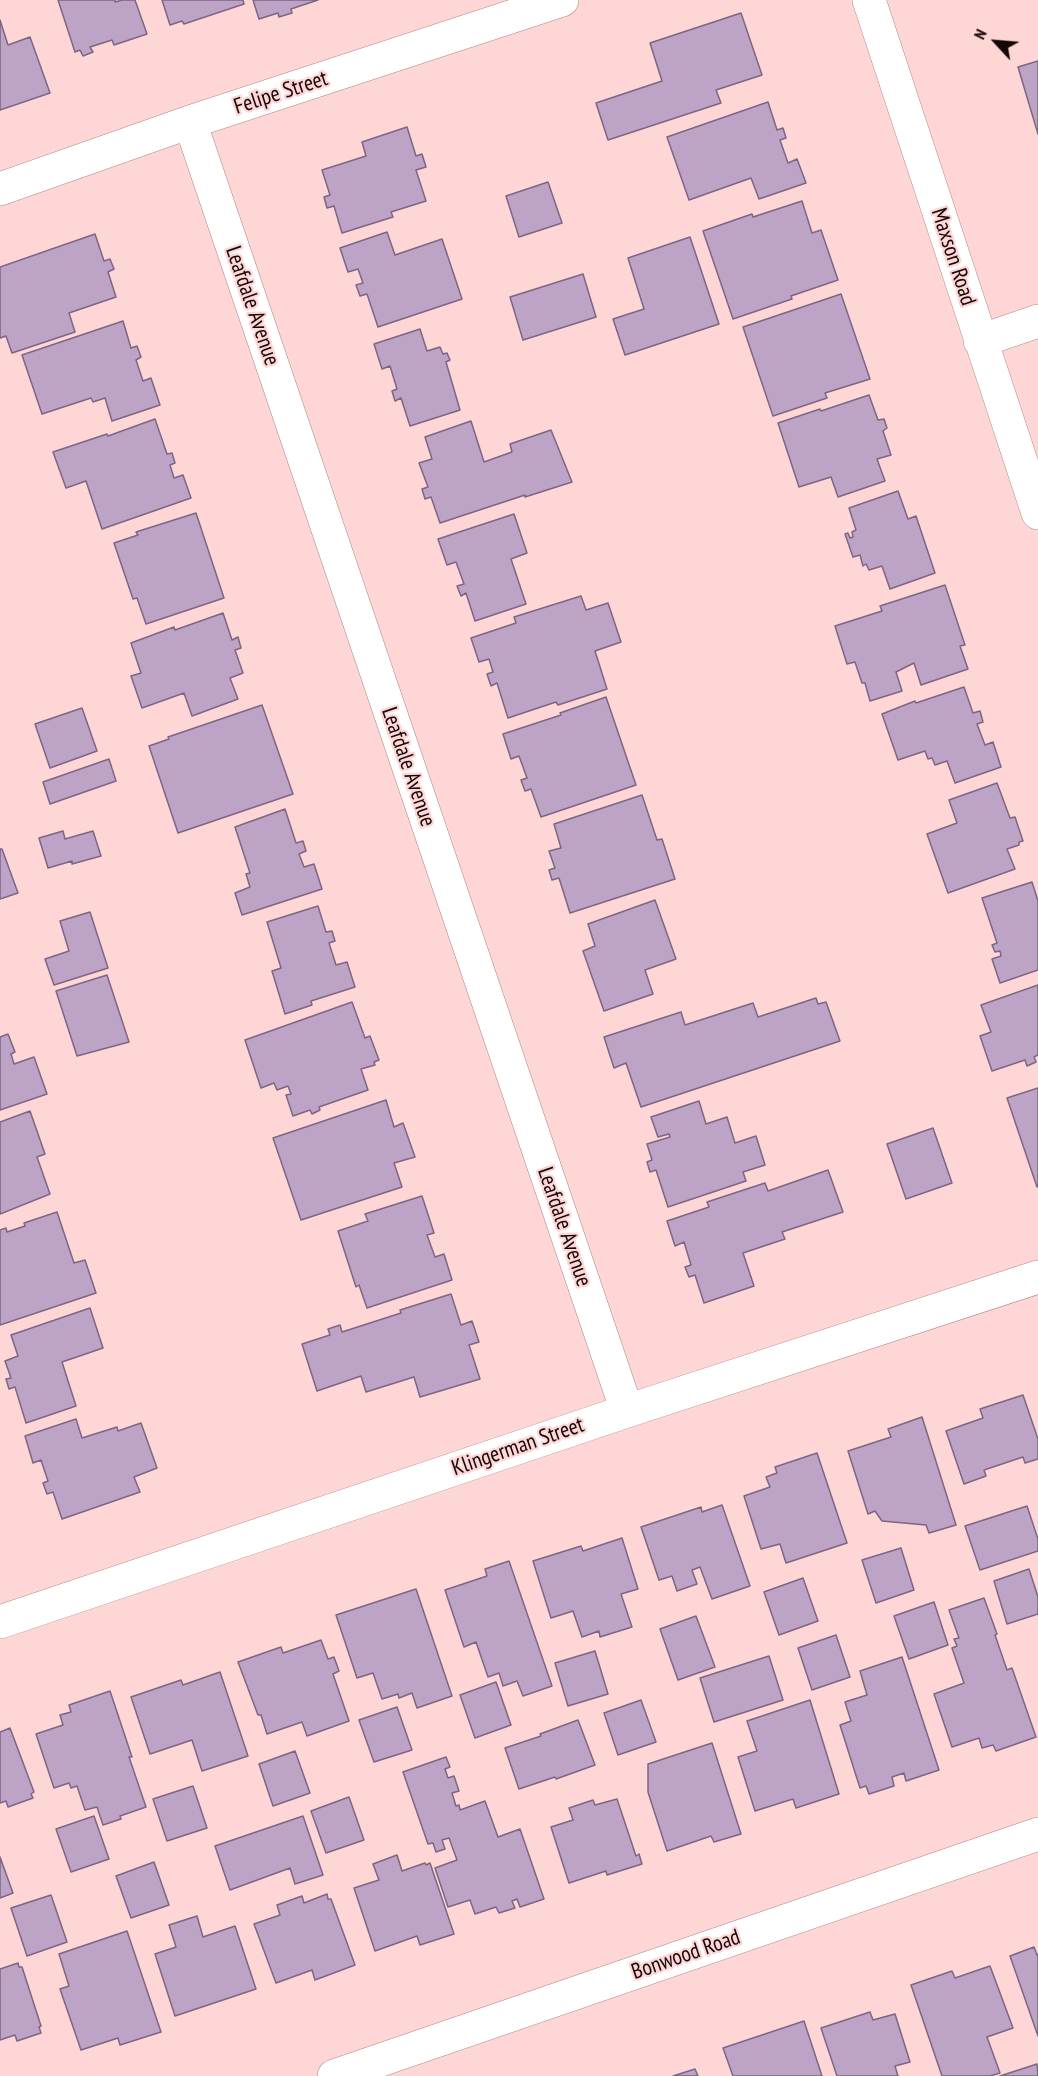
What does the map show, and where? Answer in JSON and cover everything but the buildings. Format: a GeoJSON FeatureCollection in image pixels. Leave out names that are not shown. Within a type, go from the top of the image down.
{"type":"FeatureCollection","features":[{"type":"Feature","properties":{"kind":"street","name":"Felipe Street"},"geometry":{"type":"LineString","coordinates":[[0,189],[190,122],[562,0]]}},
{"type":"Feature","properties":{"kind":"street","name":"Maxson Road"},"geometry":{"type":"LineString","coordinates":[[869,0],[1038,513]]}},
{"type":"Feature","properties":{"kind":"street","name":"Leafdale Avenue"},"geometry":{"type":"LineString","coordinates":[[190,122],[627,1411]]}},
{"type":"Feature","properties":{"kind":"street"},"geometry":{"type":"LineString","coordinates":[[980,341],[1038,321]]}},
{"type":"Feature","properties":{"kind":"street","name":"Klingerman Street"},"geometry":{"type":"LineString","coordinates":[[0,1622],[627,1411],[1038,1277]]}},
{"type":"Feature","properties":{"kind":"street","name":"Bonwood Road"},"geometry":{"type":"LineString","coordinates":[[334,2076],[1038,1834]]}}]}
